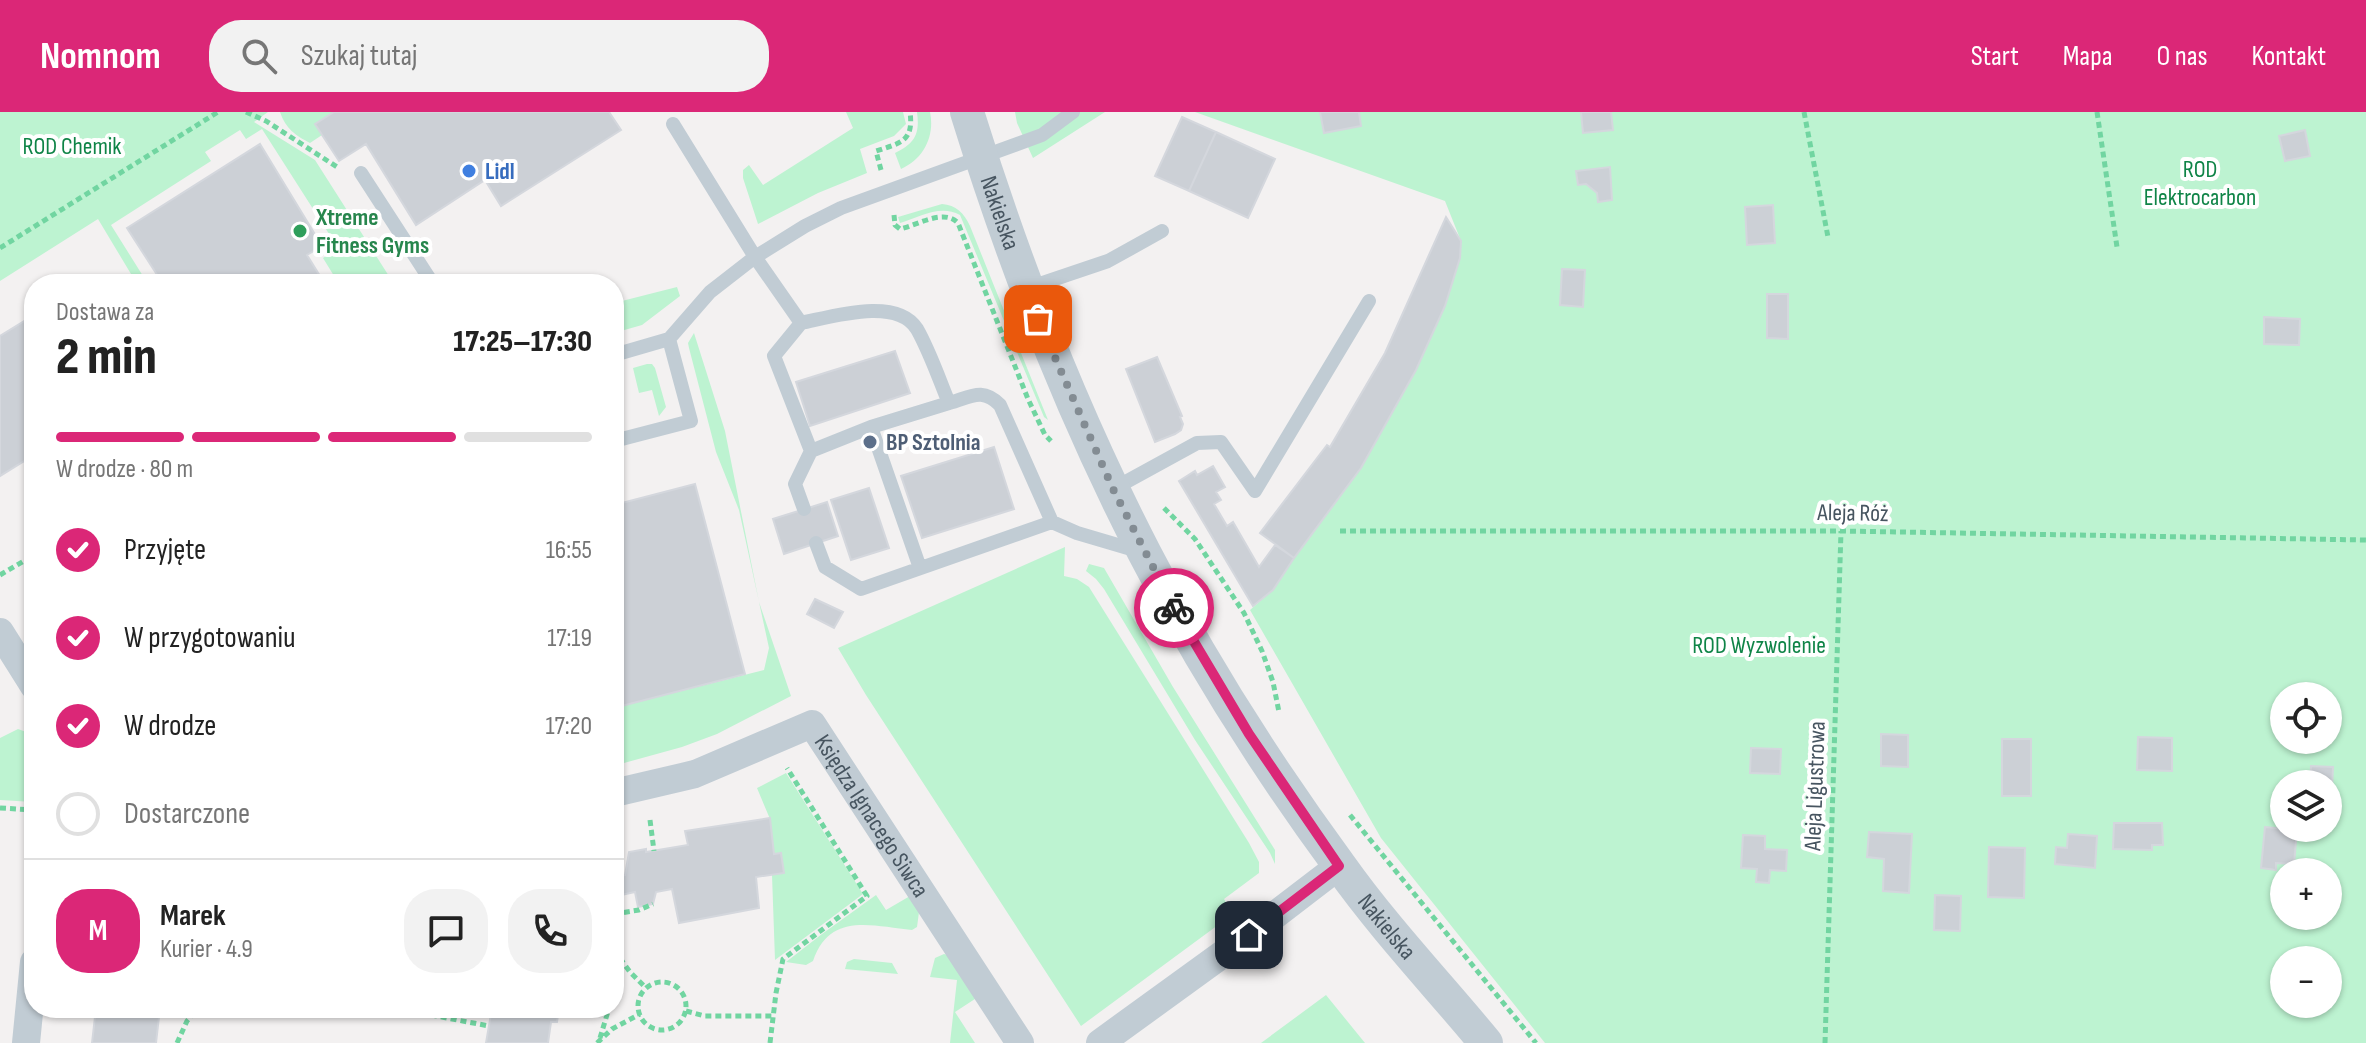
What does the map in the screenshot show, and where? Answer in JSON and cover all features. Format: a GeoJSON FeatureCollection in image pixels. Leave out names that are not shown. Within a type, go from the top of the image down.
{"type":"FeatureCollection","features":[{"type":"Feature","properties":{"kind":"street","name":"Nakielska"},"geometry":{"type":"LineString","coordinates":[[967,112],[1027,288],[1080,419],[1172,605],[1249,734],[1339,866],[1486,1043]]}},
{"type":"Feature","properties":{"kind":"street"},"geometry":{"type":"LineString","coordinates":[[0,632],[24,670]]}},
{"type":"Feature","properties":{"kind":"street","name":"Księdza Ignacego Siwca"},"geometry":{"type":"LineString","coordinates":[[624,791],[695,774],[812,724],[1020,1043]]}},
{"type":"Feature","properties":{"kind":"street"},"geometry":{"type":"LineString","coordinates":[[1100,1043],[1339,866]]}},
{"type":"Feature","properties":{"kind":"street"},"geometry":{"type":"LineString","coordinates":[[26,1043],[28,1018]]}},
{"type":"Feature","properties":{"kind":"lane"},"geometry":{"type":"LineString","coordinates":[[624,352],[669,339],[710,292],[755,257],[805,226],[841,208],[1042,135],[1073,112]]}},
{"type":"Feature","properties":{"kind":"lane"},"geometry":{"type":"LineString","coordinates":[[673,124],[755,257],[801,323]]}},
{"type":"Feature","properties":{"kind":"lane"},"geometry":{"type":"LineString","coordinates":[[361,173],[426,274]]}},
{"type":"Feature","properties":{"kind":"lane"},"geometry":{"type":"LineString","coordinates":[[1027,288],[1108,261],[1162,231]]}},
{"type":"Feature","properties":{"kind":"lane"},"geometry":{"type":"LineString","coordinates":[[1113,489],[1197,443],[1221,442],[1255,491],[1369,301]]}},
{"type":"Feature","properties":{"kind":"lane"},"geometry":{"type":"LineString","coordinates":[[811,451],[774,356],[801,323],[872,309],[896,314],[916,326],[949,403]]}},
{"type":"Feature","properties":{"kind":"lane"},"geometry":{"type":"LineString","coordinates":[[624,438],[691,421],[669,339]]}},
{"type":"Feature","properties":{"kind":"lane"},"geometry":{"type":"LineString","coordinates":[[804,509],[795,484],[811,451],[871,427],[983,393],[1000,405],[1052,522],[1077,533],[1144,553]]}},
{"type":"Feature","properties":{"kind":"lane"},"geometry":{"type":"LineString","coordinates":[[871,427],[920,568]]}},
{"type":"Feature","properties":{"kind":"lane"},"geometry":{"type":"LineString","coordinates":[[816,543],[825,567],[861,589],[1052,522]]}},
{"type":"Feature","properties":{"kind":"path"},"geometry":{"type":"LineString","coordinates":[[0,248],[218,112]]}},
{"type":"Feature","properties":{"kind":"path"},"geometry":{"type":"LineString","coordinates":[[246,112],[266,121],[343,171],[361,173]]}},
{"type":"Feature","properties":{"kind":"path"},"geometry":{"type":"LineString","coordinates":[[883,175],[876,151],[901,143],[909,135],[912,128],[910,112]]}},
{"type":"Feature","properties":{"kind":"path"},"geometry":{"type":"LineString","coordinates":[[1804,112],[1828,237]]}},
{"type":"Feature","properties":{"kind":"path"},"geometry":{"type":"LineString","coordinates":[[2097,112],[2117,247]]}},
{"type":"Feature","properties":{"kind":"path"},"geometry":{"type":"LineString","coordinates":[[893,206],[895,225],[900,229],[941,216],[953,217],[958,223],[1042,428]]}},
{"type":"Feature","properties":{"kind":"path"},"geometry":{"type":"LineString","coordinates":[[1169,515],[1195,539],[1244,613],[1273,682],[1280,720]]}},
{"type":"Feature","properties":{"kind":"path","name":"Aleja Róż"},"geometry":{"type":"LineString","coordinates":[[1340,531],[1841,531],[2366,540]]}},
{"type":"Feature","properties":{"kind":"path","name":"Aleja Ligustrowa"},"geometry":{"type":"LineString","coordinates":[[1825,1043],[1841,531]]}},
{"type":"Feature","properties":{"kind":"path"},"geometry":{"type":"LineString","coordinates":[[0,575],[24,561]]}},
{"type":"Feature","properties":{"kind":"path"},"geometry":{"type":"LineString","coordinates":[[770,1043],[783,959],[867,896],[786,767]]}},
{"type":"Feature","properties":{"kind":"path"},"geometry":{"type":"LineString","coordinates":[[0,808],[24,809]]}},
{"type":"Feature","properties":{"kind":"path"},"geometry":{"type":"LineString","coordinates":[[1346,811],[1536,1043]]}},
{"type":"Feature","properties":{"kind":"path"},"geometry":{"type":"LineString","coordinates":[[650,820],[654,851]]}},
{"type":"Feature","properties":{"kind":"path"},"geometry":{"type":"LineString","coordinates":[[624,912],[653,904]]}},
{"type":"Feature","properties":{"kind":"path"},"geometry":{"type":"LineString","coordinates":[[624,963],[646,988]]}},
{"type":"Feature","properties":{"kind":"path"},"geometry":{"type":"LineString","coordinates":[[661,982],[676,986],[685,999],[686,1011],[681,1021],[668,1030],[653,1028],[640,1014],[639,1002],[646,988],[661,982]]}},
{"type":"Feature","properties":{"kind":"path"},"geometry":{"type":"LineString","coordinates":[[686,1011],[705,1016],[774,1016]]}},
{"type":"Feature","properties":{"kind":"path"},"geometry":{"type":"LineString","coordinates":[[598,1041],[612,1029],[640,1014]]}},
{"type":"Feature","properties":{"kind":"path"},"geometry":{"type":"LineString","coordinates":[[177,1043],[190,1018]]}},
{"type":"Feature","properties":{"kind":"path"},"geometry":{"type":"LineString","coordinates":[[447,1018],[489,1026]]}},
{"type":"Feature","properties":{"kind":"path"},"geometry":{"type":"LineString","coordinates":[[598,1041],[606,1018]]}},
{"type":"Feature","properties":{"kind":"green space","name":"ROD Chemik"},"geometry":{"type":"Polygon","coordinates":[[[0,112],[268,112],[254,122],[315,160],[388,274],[333,274],[323,258],[338,248],[262,129],[246,139],[240,130],[205,152],[211,161],[111,225],[142,274],[131,274],[98,219],[0,281],[0,112]]]}},
{"type":"Feature","properties":{"kind":"green space"},"geometry":{"type":"Polygon","coordinates":[[[280,112],[334,112],[315,124],[322,135],[310,143],[292,131],[280,112]]]}},
{"type":"Feature","properties":{"kind":"green space"},"geometry":{"type":"Polygon","coordinates":[[[846,112],[903,112],[906,124],[894,136],[860,149],[867,173],[818,193],[758,224],[743,170],[749,165],[763,185],[853,128],[846,112]]]}},
{"type":"Feature","properties":{"kind":"green space"},"geometry":{"type":"Polygon","coordinates":[[[917,112],[930,112],[929,138],[922,153],[901,169],[895,153],[915,137],[917,112]]]}},
{"type":"Feature","properties":{"kind":"green space"},"geometry":{"type":"Polygon","coordinates":[[[1015,112],[1105,112],[1033,158],[1015,112]]]}},
{"type":"Feature","properties":{"kind":"green space","name":"ROD Wyzwolenie"},"geometry":{"type":"Polygon","coordinates":[[[1195,112],[2366,112],[2366,1043],[1545,1043],[1381,838],[1250,610],[1273,590],[1361,468],[1416,370],[1445,306],[1460,258],[1461,241],[1445,201],[1195,112]]]}},
{"type":"Feature","properties":{"kind":"green space"},"geometry":{"type":"Polygon","coordinates":[[[942,204],[959,210],[970,226],[1048,420],[1044,417],[960,215],[938,211],[900,223],[898,217],[942,204]]]}},
{"type":"Feature","properties":{"kind":"green space"},"geometry":{"type":"Polygon","coordinates":[[[677,287],[680,296],[642,325],[624,330],[624,300],[677,287]]]}},
{"type":"Feature","properties":{"kind":"green space"},"geometry":{"type":"Polygon","coordinates":[[[694,333],[725,431],[759,602],[739,510],[716,452],[689,348],[688,343],[694,333]]]}},
{"type":"Feature","properties":{"kind":"green space"},"geometry":{"type":"Polygon","coordinates":[[[647,364],[655,368],[666,407],[659,416],[652,390],[639,393],[633,368],[647,364]]]}},
{"type":"Feature","properties":{"kind":"green space"},"geometry":{"type":"Polygon","coordinates":[[[1065,547],[1064,576],[1077,579],[1089,587],[1259,862],[1259,873],[1224,899],[1233,914],[1081,1026],[838,648],[1065,547]]]}},
{"type":"Feature","properties":{"kind":"green space"},"geometry":{"type":"Polygon","coordinates":[[[1089,564],[1104,568],[1173,687],[1275,850],[1275,864],[1195,740],[1104,589],[1086,571],[1089,564]]]}},
{"type":"Feature","properties":{"kind":"green space"},"geometry":{"type":"Polygon","coordinates":[[[759,602],[791,696],[717,734],[624,763],[624,705],[764,670],[769,648],[759,602]]]}},
{"type":"Feature","properties":{"kind":"green space"},"geometry":{"type":"Polygon","coordinates":[[[18,729],[24,731],[24,801],[0,800],[0,738],[18,729]]]}},
{"type":"Feature","properties":{"kind":"green space"},"geometry":{"type":"Polygon","coordinates":[[[786,773],[863,894],[775,960],[772,875],[784,873],[774,854],[770,819],[757,788],[786,773]]]}},
{"type":"Feature","properties":{"kind":"green space"},"geometry":{"type":"Polygon","coordinates":[[[876,895],[886,910],[910,896],[919,912],[917,927],[912,930],[867,925],[841,929],[820,945],[813,961],[806,965],[786,962],[822,934],[876,895]]]}},
{"type":"Feature","properties":{"kind":"green space"},"geometry":{"type":"Polygon","coordinates":[[[944,954],[951,956],[978,997],[955,1012],[975,1043],[950,1043],[957,980],[930,977],[935,958],[944,954]]]}},
{"type":"Feature","properties":{"kind":"green space"},"geometry":{"type":"Polygon","coordinates":[[[854,959],[892,963],[898,974],[845,969],[847,962],[854,959]]]}},
{"type":"Feature","properties":{"kind":"green space"},"geometry":{"type":"Polygon","coordinates":[[[1326,995],[1365,1043],[1261,1043],[1326,995]]]}},
{"type":"Feature","properties":{"kind":"building","name":"Lidl"},"geometry":{"type":"Polygon","coordinates":[[[334,112],[609,112],[621,130],[501,206],[485,180],[416,225],[366,144],[339,161],[315,124],[334,112]]]}},
{"type":"Feature","properties":{"kind":"building"},"geometry":{"type":"Polygon","coordinates":[[[1320,112],[1359,112],[1361,126],[1324,133],[1320,112]]]}},
{"type":"Feature","properties":{"kind":"building"},"geometry":{"type":"Polygon","coordinates":[[[1581,112],[1611,112],[1613,130],[1583,133],[1581,112]]]}},
{"type":"Feature","properties":{"kind":"building"},"geometry":{"type":"Polygon","coordinates":[[[1182,117],[1216,132],[1189,191],[1155,176],[1182,117]]]}},
{"type":"Feature","properties":{"kind":"building"},"geometry":{"type":"Polygon","coordinates":[[[2305,130],[2310,156],[2285,161],[2279,136],[2305,130]]]}},
{"type":"Feature","properties":{"kind":"building"},"geometry":{"type":"Polygon","coordinates":[[[1216,132],[1275,159],[1248,218],[1189,191],[1216,132]]]}},
{"type":"Feature","properties":{"kind":"building"},"geometry":{"type":"Polygon","coordinates":[[[260,144],[322,246],[307,255],[319,274],[157,274],[127,228],[260,144]]]}},
{"type":"Feature","properties":{"kind":"building"},"geometry":{"type":"Polygon","coordinates":[[[1610,167],[1612,200],[1598,202],[1597,193],[1586,184],[1578,185],[1576,171],[1610,167]]]}},
{"type":"Feature","properties":{"kind":"building"},"geometry":{"type":"Polygon","coordinates":[[[1773,205],[1775,243],[1747,245],[1745,207],[1773,205]]]}},
{"type":"Feature","properties":{"kind":"building"},"geometry":{"type":"Polygon","coordinates":[[[1446,217],[1461,241],[1460,258],[1445,306],[1416,370],[1361,468],[1294,558],[1260,533],[1327,445],[1330,447],[1385,353],[1446,217]]]}},
{"type":"Feature","properties":{"kind":"building"},"geometry":{"type":"Polygon","coordinates":[[[1562,269],[1585,270],[1583,307],[1560,305],[1562,269]]]}},
{"type":"Feature","properties":{"kind":"building"},"geometry":{"type":"Polygon","coordinates":[[[1767,294],[1788,294],[1788,339],[1767,338],[1767,294]]]}},
{"type":"Feature","properties":{"kind":"building"},"geometry":{"type":"Polygon","coordinates":[[[2264,317],[2300,319],[2299,345],[2264,344],[2264,317]]]}},
{"type":"Feature","properties":{"kind":"building"},"geometry":{"type":"Polygon","coordinates":[[[24,321],[24,461],[0,476],[0,336],[24,321]]]}},
{"type":"Feature","properties":{"kind":"building"},"geometry":{"type":"Polygon","coordinates":[[[895,351],[910,393],[810,426],[796,382],[895,351]]]}},
{"type":"Feature","properties":{"kind":"building"},"geometry":{"type":"Polygon","coordinates":[[[1157,357],[1183,424],[1175,434],[1155,442],[1126,369],[1157,357]]]}},
{"type":"Feature","properties":{"kind":"building"},"geometry":{"type":"Polygon","coordinates":[[[994,447],[1014,509],[922,538],[901,476],[994,447]]]}},
{"type":"Feature","properties":{"kind":"building"},"geometry":{"type":"Polygon","coordinates":[[[1213,466],[1225,487],[1216,492],[1221,500],[1214,504],[1227,526],[1233,522],[1259,567],[1275,545],[1294,558],[1273,590],[1253,606],[1179,481],[1195,471],[1197,475],[1213,466]]]}},
{"type":"Feature","properties":{"kind":"building"},"geometry":{"type":"Polygon","coordinates":[[[695,484],[745,674],[624,705],[624,502],[695,484]]]}},
{"type":"Feature","properties":{"kind":"building"},"geometry":{"type":"Polygon","coordinates":[[[869,488],[889,548],[851,560],[831,500],[869,488]]]}},
{"type":"Feature","properties":{"kind":"building"},"geometry":{"type":"Polygon","coordinates":[[[827,502],[838,536],[784,554],[773,519],[827,502]]]}},
{"type":"Feature","properties":{"kind":"building"},"geometry":{"type":"Polygon","coordinates":[[[815,599],[843,612],[834,628],[807,614],[815,599]]]}},
{"type":"Feature","properties":{"kind":"building"},"geometry":{"type":"Polygon","coordinates":[[[1881,734],[1908,735],[1908,767],[1881,766],[1881,734]]]}},
{"type":"Feature","properties":{"kind":"building"},"geometry":{"type":"Polygon","coordinates":[[[2138,737],[2172,738],[2172,771],[2137,770],[2138,737]]]}},
{"type":"Feature","properties":{"kind":"building"},"geometry":{"type":"Polygon","coordinates":[[[2002,739],[2031,739],[2031,796],[2002,796],[2002,739]]]}},
{"type":"Feature","properties":{"kind":"building"},"geometry":{"type":"Polygon","coordinates":[[[1751,748],[1781,749],[1780,774],[1750,773],[1751,748]]]}},
{"type":"Feature","properties":{"kind":"building"},"geometry":{"type":"Polygon","coordinates":[[[2311,766],[2333,767],[2333,770],[2311,770],[2311,766]]]}},
{"type":"Feature","properties":{"kind":"building"},"geometry":{"type":"Polygon","coordinates":[[[770,818],[774,854],[781,853],[784,873],[756,877],[759,908],[679,923],[672,889],[656,892],[653,904],[638,907],[635,892],[624,894],[629,852],[688,845],[685,831],[770,818]]]}},
{"type":"Feature","properties":{"kind":"building"},"geometry":{"type":"Polygon","coordinates":[[[2114,823],[2162,823],[2163,845],[2152,845],[2152,850],[2113,849],[2114,823]]]}},
{"type":"Feature","properties":{"kind":"building"},"geometry":{"type":"Polygon","coordinates":[[[2265,827],[2270,827],[2270,842],[2296,842],[2295,858],[2270,858],[2270,869],[2261,868],[2265,827]]]}},
{"type":"Feature","properties":{"kind":"building"},"geometry":{"type":"Polygon","coordinates":[[[1869,832],[1912,834],[1909,893],[1883,891],[1884,859],[1867,857],[1869,832]]]}},
{"type":"Feature","properties":{"kind":"building"},"geometry":{"type":"Polygon","coordinates":[[[2068,834],[2097,836],[2095,868],[2055,864],[2056,847],[2067,848],[2068,834]]]}},
{"type":"Feature","properties":{"kind":"building"},"geometry":{"type":"Polygon","coordinates":[[[1743,835],[1765,836],[1765,849],[1787,850],[1786,871],[1770,870],[1769,883],[1756,882],[1757,869],[1741,868],[1743,835]]]}},
{"type":"Feature","properties":{"kind":"building"},"geometry":{"type":"Polygon","coordinates":[[[1989,847],[2025,848],[2024,898],[1988,897],[1989,847]]]}},
{"type":"Feature","properties":{"kind":"building"},"geometry":{"type":"Polygon","coordinates":[[[1935,895],[1961,896],[1960,931],[1934,930],[1935,895]]]}},
{"type":"Feature","properties":{"kind":"building"},"geometry":{"type":"Polygon","coordinates":[[[95,1018],[159,1018],[156,1043],[92,1043],[95,1018]]]}},
{"type":"Feature","properties":{"kind":"building"},"geometry":{"type":"Polygon","coordinates":[[[490,1018],[558,1018],[557,1022],[551,1022],[548,1043],[486,1043],[490,1018]]]}},
{"type":"Feature","properties":{"kind":"way so far"},"geometry":{"type":"LineString","coordinates":[[1038,319],[1080,419],[1174,608]]}},
{"type":"Feature","properties":{"kind":"place","name":"Lidl"},"geometry":{"type":"Point","coordinates":[469,171]}},
{"type":"Feature","properties":{"kind":"place","name":"Xtreme Fitness Gyms"},"geometry":{"type":"Point","coordinates":[300,231]}},
{"type":"Feature","properties":{"kind":"place","name":"BP Sztolnia"},"geometry":{"type":"Point","coordinates":[870,442]}},
{"type":"Feature","properties":{"kind":"route"},"geometry":{"type":"LineString","coordinates":[[1174,608],[1249,734],[1339,866],[1249,935]]}},
{"type":"Feature","properties":{"kind":"park label","name":"ROD Elektrocarbon"},"geometry":{"type":"Point","coordinates":[2200,183]}}]}
